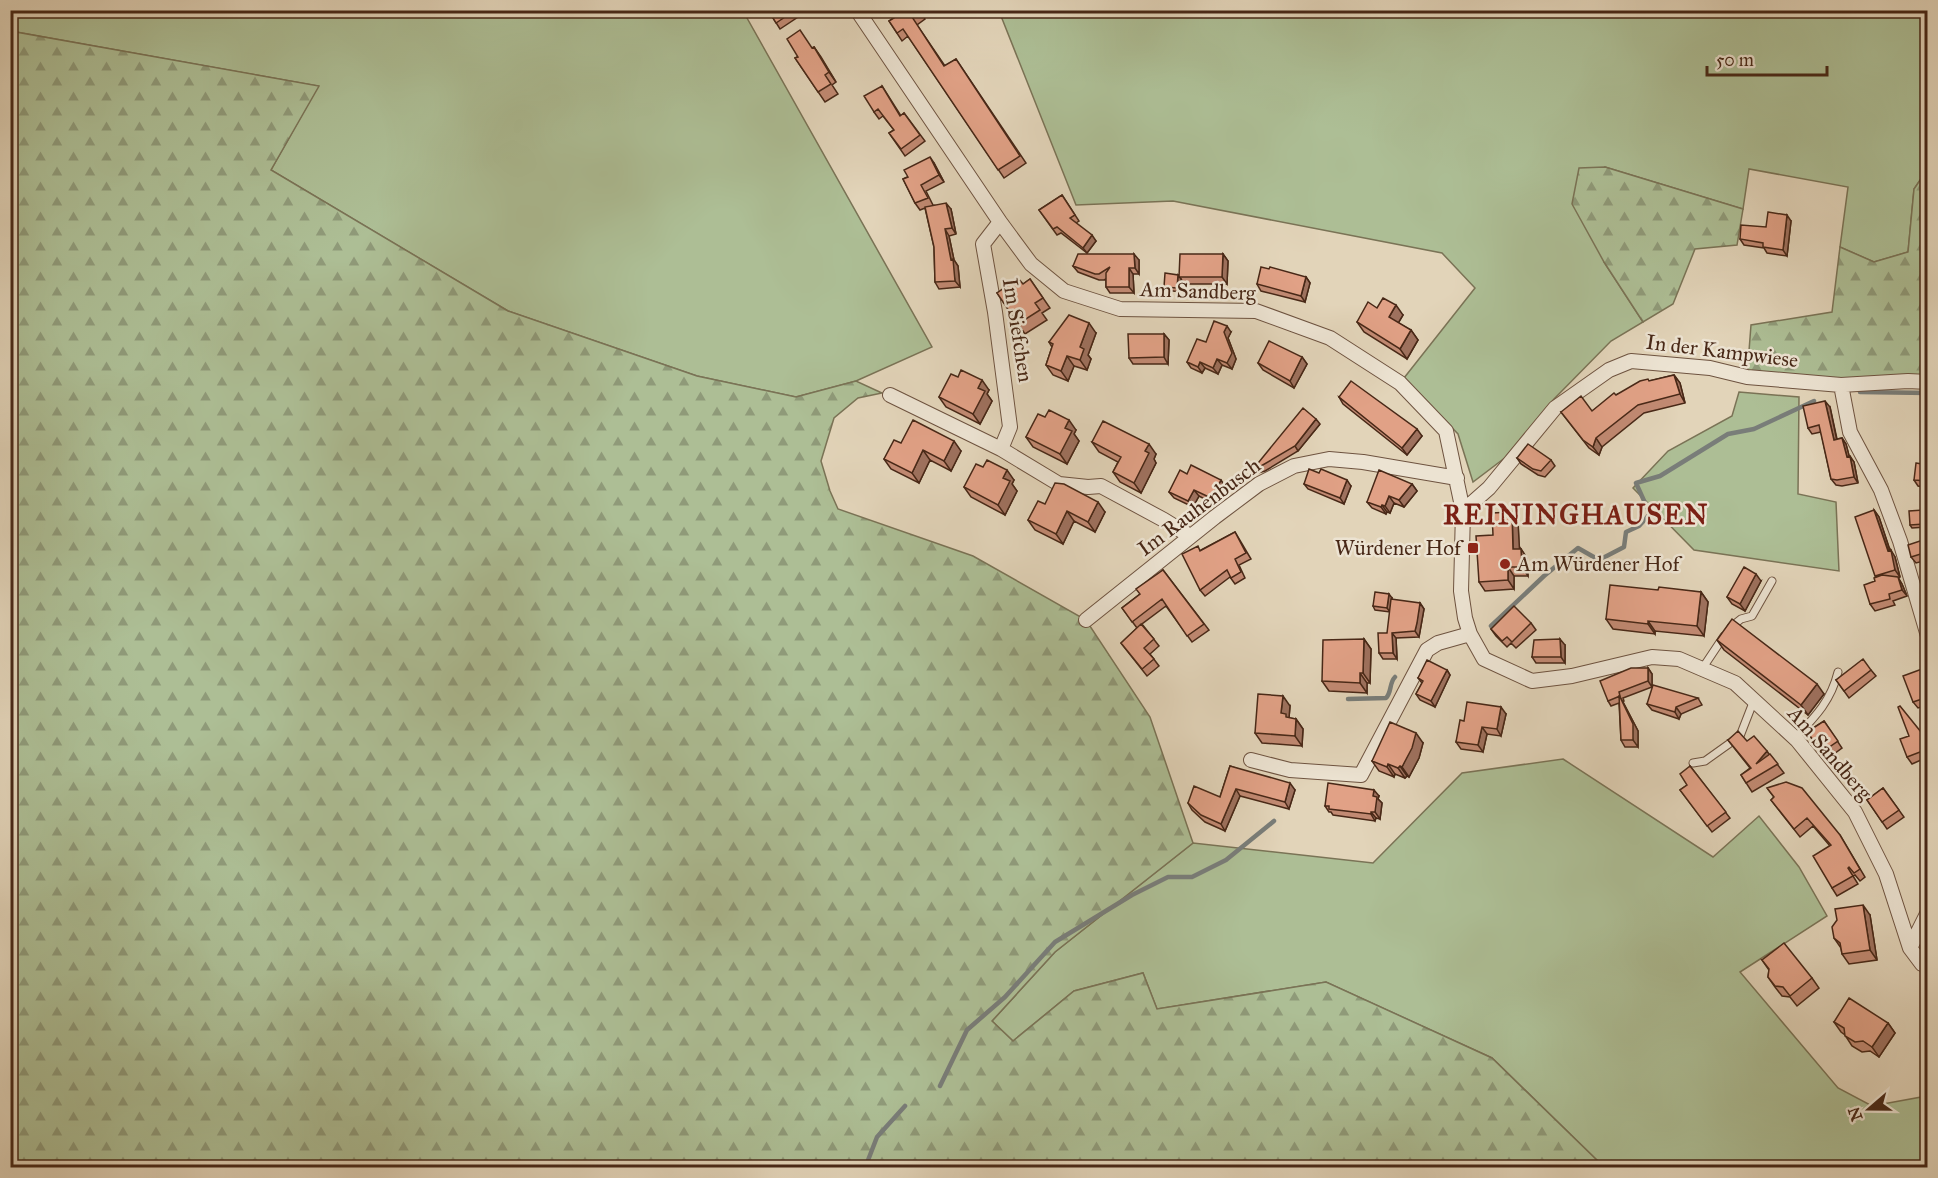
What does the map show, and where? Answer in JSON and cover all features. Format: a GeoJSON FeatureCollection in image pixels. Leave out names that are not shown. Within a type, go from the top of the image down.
{"type":"FeatureCollection","features":[{"type":"Feature","properties":{"kind":"street","name":"Am Sandberg"},"geometry":{"type":"LineString","coordinates":[[856,10],[1031,264],[1064,291],[1120,309],[1256,312],[1330,338],[1400,383],[1446,431],[1463,511],[1461,591],[1465,618],[1470,634],[1484,659],[1532,681],[1572,676],[1652,657],[1679,658],[1735,683],[1795,738],[1855,812],[1886,874],[1910,948],[1922,964],[1928,966]]}},
{"type":"Feature","properties":{"kind":"street","name":"Im Siefchen"},"geometry":{"type":"LineString","coordinates":[[1000,222],[983,244],[1010,427],[1002,449]]}},
{"type":"Feature","properties":{"kind":"street","name":"In der Kampwiese"},"geometry":{"type":"LineString","coordinates":[[1463,511],[1490,488],[1555,408],[1609,370],[1631,362],[1710,368],[1747,377],[1841,385],[1928,382]]}},
{"type":"Feature","properties":{"kind":"street"},"geometry":{"type":"LineString","coordinates":[[1841,385],[1850,432],[1881,490],[1900,541],[1928,636]]}},
{"type":"Feature","properties":{"kind":"street"},"geometry":{"type":"LineString","coordinates":[[890,395],[1002,449],[1059,484],[1101,486],[1190,536]]}},
{"type":"Feature","properties":{"kind":"street","name":"Im Rauhenbusch"},"geometry":{"type":"LineString","coordinates":[[1086,620],[1259,484],[1294,466],[1329,459],[1363,462],[1457,478]]}},
{"type":"Feature","properties":{"kind":"street"},"geometry":{"type":"LineString","coordinates":[[1251,760],[1290,770],[1360,775],[1427,650],[1438,643],[1470,634]]}},
{"type":"Feature","properties":{"kind":"street"},"geometry":{"type":"LineString","coordinates":[[1910,948],[1928,912]]}},
{"type":"Feature","properties":{"kind":"lane"},"geometry":{"type":"LineString","coordinates":[[1702,669],[1730,628],[1741,619],[1752,616],[1772,581]]}},
{"type":"Feature","properties":{"kind":"lane"},"geometry":{"type":"LineString","coordinates":[[1795,738],[1825,704],[1834,689],[1839,672]]}},
{"type":"Feature","properties":{"kind":"lane"},"geometry":{"type":"LineString","coordinates":[[1693,763],[1705,761],[1740,736],[1754,700]]}},
{"type":"Feature","properties":{"kind":"green space"},"geometry":{"type":"Polygon","coordinates":[[[10,11],[743,11],[932,347],[856,381],[796,397],[697,376],[508,311],[271,170],[318,86],[11,31],[10,11]]]}},
{"type":"Feature","properties":{"kind":"green space"},"geometry":{"type":"Polygon","coordinates":[[[999,11],[1927,11],[1927,170],[1914,189],[1908,252],[1874,262],[1840,247],[1848,187],[1749,169],[1743,209],[1605,167],[1604,262],[1643,322],[1611,341],[1554,399],[1506,457],[1473,482],[1458,434],[1404,378],[1475,288],[1442,253],[1173,201],[1076,205],[999,11]]]}},
{"type":"Feature","properties":{"kind":"green space"},"geometry":{"type":"Polygon","coordinates":[[[10,31],[319,86],[271,170],[508,311],[697,376],[796,397],[856,381],[882,393],[858,398],[834,418],[821,461],[838,509],[973,556],[1086,620],[1150,717],[1193,843],[1055,952],[992,1021],[1013,1041],[1074,991],[1143,973],[1157,1009],[1326,982],[1492,1058],[1604,1167],[11,1167],[10,31]]]}},
{"type":"Feature","properties":{"kind":"green space"},"geometry":{"type":"Polygon","coordinates":[[[1605,167],[1743,209],[1737,245],[1695,249],[1673,304],[1643,322],[1604,262],[1572,204],[1579,168],[1605,167]]]}},
{"type":"Feature","properties":{"kind":"green space"},"geometry":{"type":"Polygon","coordinates":[[[1927,170],[1927,382],[1747,377],[1751,325],[1832,312],[1840,247],[1874,262],[1908,252],[1914,189],[1927,170]]]}},
{"type":"Feature","properties":{"kind":"green space"},"geometry":{"type":"Polygon","coordinates":[[[1739,392],[1799,397],[1798,494],[1836,502],[1839,571],[1694,550],[1633,488],[1668,451],[1732,416],[1739,392]]]}},
{"type":"Feature","properties":{"kind":"green space"},"geometry":{"type":"Polygon","coordinates":[[[1563,759],[1713,857],[1759,816],[1799,867],[1827,916],[1740,972],[1838,1088],[1872,1106],[1927,1096],[1927,1167],[1604,1167],[1492,1058],[1326,982],[1157,1009],[1143,973],[1074,991],[1013,1041],[992,1021],[1055,952],[1193,843],[1373,863],[1462,773],[1563,759]]]}},
{"type":"Feature","properties":{"kind":"building"},"geometry":{"type":"Polygon","coordinates":[[[768,10],[793,10],[794,11],[776,23],[768,10]]]}},
{"type":"Feature","properties":{"kind":"building"},"geometry":{"type":"Polygon","coordinates":[[[893,10],[920,11],[912,17],[944,66],[956,59],[1020,156],[998,170],[903,29],[897,33],[889,21],[897,16],[893,10]]]}},
{"type":"Feature","properties":{"kind":"building"},"geometry":{"type":"Polygon","coordinates":[[[800,30],[812,48],[814,47],[829,72],[825,75],[831,84],[818,92],[795,58],[798,57],[787,39],[800,30]]]}},
{"type":"Feature","properties":{"kind":"building"},"geometry":{"type":"Polygon","coordinates":[[[882,86],[900,116],[904,113],[920,135],[901,149],[889,133],[894,130],[878,109],[874,112],[864,96],[882,86]]]}},
{"type":"Feature","properties":{"kind":"building"},"geometry":{"type":"Polygon","coordinates":[[[930,157],[939,175],[921,185],[928,198],[915,203],[903,179],[908,177],[904,170],[930,157]]]}},
{"type":"Feature","properties":{"kind":"building"},"geometry":{"type":"Polygon","coordinates":[[[1062,195],[1075,215],[1070,218],[1092,235],[1083,248],[1057,227],[1053,229],[1039,210],[1062,195]]]}},
{"type":"Feature","properties":{"kind":"building"},"geometry":{"type":"Polygon","coordinates":[[[946,203],[952,228],[945,229],[951,260],[953,259],[955,281],[935,282],[934,247],[925,207],[946,203]]]}},
{"type":"Feature","properties":{"kind":"building"},"geometry":{"type":"Polygon","coordinates":[[[1768,212],[1787,215],[1783,250],[1763,247],[1763,243],[1740,239],[1741,225],[1766,227],[1768,212]]]}},
{"type":"Feature","properties":{"kind":"building"},"geometry":{"type":"Polygon","coordinates":[[[1078,254],[1134,254],[1135,268],[1129,268],[1129,287],[1106,287],[1106,273],[1110,267],[1095,274],[1073,266],[1078,254]]]}},
{"type":"Feature","properties":{"kind":"building"},"geometry":{"type":"Polygon","coordinates":[[[1180,254],[1223,254],[1222,277],[1179,277],[1180,254]]]}},
{"type":"Feature","properties":{"kind":"building"},"geometry":{"type":"Polygon","coordinates":[[[1261,267],[1269,269],[1270,267],[1306,277],[1301,296],[1257,284],[1261,267]]]}},
{"type":"Feature","properties":{"kind":"building"},"geometry":{"type":"Polygon","coordinates":[[[1165,273],[1178,275],[1177,288],[1164,287],[1165,273]]]}},
{"type":"Feature","properties":{"kind":"building"},"geometry":{"type":"Polygon","coordinates":[[[1018,278],[1023,284],[1030,279],[1043,298],[1035,303],[1040,310],[1018,324],[997,293],[1018,278]]]}},
{"type":"Feature","properties":{"kind":"building"},"geometry":{"type":"Polygon","coordinates":[[[1383,298],[1396,305],[1389,317],[1411,330],[1400,349],[1357,322],[1368,302],[1377,308],[1383,298]]]}},
{"type":"Feature","properties":{"kind":"building"},"geometry":{"type":"Polygon","coordinates":[[[1069,315],[1089,323],[1080,347],[1084,349],[1080,360],[1067,356],[1061,371],[1046,365],[1053,344],[1049,342],[1069,315]]]}},
{"type":"Feature","properties":{"kind":"building"},"geometry":{"type":"Polygon","coordinates":[[[1214,321],[1227,326],[1224,332],[1232,353],[1227,363],[1217,359],[1213,368],[1200,362],[1198,367],[1187,362],[1197,339],[1206,342],[1214,321]]]}},
{"type":"Feature","properties":{"kind":"building"},"geometry":{"type":"Polygon","coordinates":[[[1128,334],[1164,334],[1164,357],[1129,358],[1128,334]]]}},
{"type":"Feature","properties":{"kind":"building"},"geometry":{"type":"Polygon","coordinates":[[[1269,341],[1302,357],[1290,381],[1258,363],[1269,341]]]}},
{"type":"Feature","properties":{"kind":"building"},"geometry":{"type":"Polygon","coordinates":[[[961,370],[982,380],[978,388],[985,391],[973,414],[939,397],[951,374],[958,377],[961,370]]]}},
{"type":"Feature","properties":{"kind":"building"},"geometry":{"type":"Polygon","coordinates":[[[1674,375],[1680,394],[1638,405],[1596,438],[1593,447],[1583,440],[1561,412],[1581,396],[1592,411],[1614,393],[1616,395],[1640,381],[1674,375]]]}},
{"type":"Feature","properties":{"kind":"building"},"geometry":{"type":"Polygon","coordinates":[[[1351,381],[1417,429],[1402,448],[1339,397],[1351,381]]]}},
{"type":"Feature","properties":{"kind":"building"},"geometry":{"type":"Polygon","coordinates":[[[1825,401],[1834,440],[1842,438],[1847,457],[1850,456],[1854,477],[1831,479],[1819,425],[1808,428],[1803,406],[1825,401]]]}},
{"type":"Feature","properties":{"kind":"building"},"geometry":{"type":"Polygon","coordinates":[[[1303,408],[1316,419],[1295,446],[1254,468],[1303,408]]]}},
{"type":"Feature","properties":{"kind":"building"},"geometry":{"type":"Polygon","coordinates":[[[1049,410],[1069,420],[1065,428],[1072,431],[1060,454],[1026,437],[1038,414],[1045,417],[1049,410]]]}},
{"type":"Feature","properties":{"kind":"building"},"geometry":{"type":"Polygon","coordinates":[[[913,420],[954,441],[944,461],[923,450],[912,473],[884,459],[894,440],[901,443],[913,420]]]}},
{"type":"Feature","properties":{"kind":"building"},"geometry":{"type":"Polygon","coordinates":[[[1103,421],[1149,444],[1145,451],[1149,453],[1134,483],[1113,472],[1121,457],[1092,442],[1103,421]]]}},
{"type":"Feature","properties":{"kind":"building"},"geometry":{"type":"Polygon","coordinates":[[[1528,444],[1551,460],[1541,471],[1533,469],[1517,458],[1528,444]]]}},
{"type":"Feature","properties":{"kind":"building"},"geometry":{"type":"Polygon","coordinates":[[[987,460],[1007,470],[1003,478],[1010,481],[998,505],[964,487],[976,464],[983,467],[987,460]]]}},
{"type":"Feature","properties":{"kind":"building"},"geometry":{"type":"Polygon","coordinates":[[[1916,463],[1928,465],[1928,481],[1914,480],[1916,463]]]}},
{"type":"Feature","properties":{"kind":"building"},"geometry":{"type":"Polygon","coordinates":[[[1191,465],[1221,480],[1211,498],[1194,490],[1188,501],[1169,492],[1180,470],[1187,474],[1191,465]]]}},
{"type":"Feature","properties":{"kind":"building"},"geometry":{"type":"Polygon","coordinates":[[[1309,469],[1319,473],[1321,469],[1347,480],[1340,498],[1304,484],[1309,469]]]}},
{"type":"Feature","properties":{"kind":"building"},"geometry":{"type":"Polygon","coordinates":[[[1379,470],[1412,484],[1399,500],[1389,496],[1385,506],[1381,507],[1367,502],[1379,470]]]}},
{"type":"Feature","properties":{"kind":"building"},"geometry":{"type":"Polygon","coordinates":[[[1055,483],[1064,484],[1098,502],[1088,522],[1067,511],[1056,534],[1028,520],[1038,501],[1045,504],[1055,483]]]}},
{"type":"Feature","properties":{"kind":"building"},"geometry":{"type":"Polygon","coordinates":[[[1874,510],[1888,551],[1891,550],[1895,570],[1875,576],[1855,517],[1874,510]]]}},
{"type":"Feature","properties":{"kind":"building"},"geometry":{"type":"Polygon","coordinates":[[[1923,510],[1924,524],[1910,525],[1909,511],[1923,510]]]}},
{"type":"Feature","properties":{"kind":"building"},"geometry":{"type":"Polygon","coordinates":[[[1512,512],[1513,549],[1521,549],[1522,567],[1508,567],[1508,580],[1479,582],[1476,536],[1493,535],[1492,513],[1512,512]]]}},
{"type":"Feature","properties":{"kind":"building"},"geometry":{"type":"Polygon","coordinates":[[[1235,532],[1246,553],[1235,559],[1241,572],[1231,578],[1227,570],[1200,590],[1182,554],[1198,546],[1200,551],[1235,532]]]}},
{"type":"Feature","properties":{"kind":"building"},"geometry":{"type":"Polygon","coordinates":[[[1923,540],[1924,553],[1911,557],[1908,545],[1923,540]]]}},
{"type":"Feature","properties":{"kind":"building"},"geometry":{"type":"Polygon","coordinates":[[[1744,567],[1756,574],[1740,604],[1727,597],[1744,567]]]}},
{"type":"Feature","properties":{"kind":"building"},"geometry":{"type":"Polygon","coordinates":[[[1163,570],[1204,624],[1187,636],[1162,599],[1132,622],[1122,608],[1140,594],[1136,589],[1163,570]]]}},
{"type":"Feature","properties":{"kind":"building"},"geometry":{"type":"Polygon","coordinates":[[[1882,575],[1898,577],[1902,590],[1889,594],[1890,599],[1870,604],[1864,585],[1875,581],[1874,578],[1882,575]]]}},
{"type":"Feature","properties":{"kind":"building"},"geometry":{"type":"Polygon","coordinates":[[[1610,585],[1701,592],[1697,626],[1606,619],[1610,585]]]}},
{"type":"Feature","properties":{"kind":"building"},"geometry":{"type":"Polygon","coordinates":[[[1375,592],[1389,594],[1387,608],[1373,606],[1375,592]]]}},
{"type":"Feature","properties":{"kind":"building"},"geometry":{"type":"Polygon","coordinates":[[[1391,599],[1420,603],[1417,623],[1415,631],[1392,633],[1393,653],[1379,653],[1378,633],[1387,633],[1391,599]]]}},
{"type":"Feature","properties":{"kind":"building"},"geometry":{"type":"Polygon","coordinates":[[[1514,606],[1531,623],[1512,642],[1507,637],[1502,641],[1491,629],[1514,606]]]}},
{"type":"Feature","properties":{"kind":"building"},"geometry":{"type":"Polygon","coordinates":[[[1732,619],[1817,684],[1801,705],[1717,640],[1732,619]]]}},
{"type":"Feature","properties":{"kind":"building"},"geometry":{"type":"Polygon","coordinates":[[[1141,624],[1154,639],[1144,648],[1154,659],[1142,669],[1121,643],[1141,624]]]}},
{"type":"Feature","properties":{"kind":"building"},"geometry":{"type":"Polygon","coordinates":[[[1364,639],[1363,673],[1360,673],[1360,683],[1322,681],[1323,640],[1364,639]]]}},
{"type":"Feature","properties":{"kind":"building"},"geometry":{"type":"Polygon","coordinates":[[[1560,639],[1561,657],[1532,657],[1534,640],[1560,639]]]}},
{"type":"Feature","properties":{"kind":"building"},"geometry":{"type":"Polygon","coordinates":[[[1863,659],[1871,670],[1844,691],[1836,680],[1863,659]]]}},
{"type":"Feature","properties":{"kind":"building"},"geometry":{"type":"Polygon","coordinates":[[[1427,660],[1447,670],[1431,701],[1416,694],[1423,681],[1418,678],[1427,660]]]}},
{"type":"Feature","properties":{"kind":"building"},"geometry":{"type":"Polygon","coordinates":[[[1631,668],[1648,668],[1648,681],[1619,692],[1620,696],[1608,701],[1600,681],[1631,668]]]}},
{"type":"Feature","properties":{"kind":"building"},"geometry":{"type":"Polygon","coordinates":[[[1922,669],[1928,686],[1928,697],[1913,702],[1903,676],[1922,669]]]}},
{"type":"Feature","properties":{"kind":"building"},"geometry":{"type":"Polygon","coordinates":[[[1653,685],[1698,698],[1676,707],[1675,712],[1647,704],[1653,685]]]}},
{"type":"Feature","properties":{"kind":"building"},"geometry":{"type":"Polygon","coordinates":[[[1258,694],[1283,696],[1281,713],[1286,714],[1286,717],[1296,719],[1295,736],[1255,733],[1258,694]]]}},
{"type":"Feature","properties":{"kind":"building"},"geometry":{"type":"Polygon","coordinates":[[[1619,695],[1633,724],[1633,740],[1621,740],[1619,695]]]}},
{"type":"Feature","properties":{"kind":"building"},"geometry":{"type":"Polygon","coordinates":[[[1467,702],[1501,707],[1497,729],[1482,727],[1478,745],[1456,742],[1460,720],[1464,721],[1467,702]]]}},
{"type":"Feature","properties":{"kind":"building"},"geometry":{"type":"Polygon","coordinates":[[[1900,706],[1921,732],[1928,747],[1928,749],[1907,757],[1900,739],[1909,736],[1898,707],[1900,706]]]}},
{"type":"Feature","properties":{"kind":"building"},"geometry":{"type":"Polygon","coordinates":[[[1824,721],[1838,741],[1822,752],[1807,732],[1824,721]]]}},
{"type":"Feature","properties":{"kind":"building"},"geometry":{"type":"Polygon","coordinates":[[[1390,722],[1416,733],[1412,748],[1402,767],[1398,768],[1388,764],[1387,767],[1372,761],[1390,722]]]}},
{"type":"Feature","properties":{"kind":"building"},"geometry":{"type":"Polygon","coordinates":[[[1738,731],[1747,741],[1754,736],[1767,751],[1756,764],[1770,754],[1778,764],[1746,783],[1741,775],[1751,768],[1728,740],[1738,731]]]}},
{"type":"Feature","properties":{"kind":"building"},"geometry":{"type":"Polygon","coordinates":[[[1230,766],[1290,783],[1285,802],[1236,789],[1221,824],[1201,815],[1188,803],[1194,786],[1220,797],[1230,766]]]}},
{"type":"Feature","properties":{"kind":"building"},"geometry":{"type":"Polygon","coordinates":[[[1690,766],[1726,812],[1707,826],[1680,790],[1687,785],[1680,774],[1690,766]]]}},
{"type":"Feature","properties":{"kind":"building"},"geometry":{"type":"Polygon","coordinates":[[[1786,782],[1802,788],[1840,835],[1860,869],[1854,873],[1849,867],[1853,876],[1832,888],[1813,856],[1831,845],[1807,818],[1794,829],[1771,800],[1774,797],[1767,788],[1786,782]]]}},
{"type":"Feature","properties":{"kind":"building"},"geometry":{"type":"Polygon","coordinates":[[[1328,783],[1374,790],[1373,796],[1377,797],[1375,812],[1371,814],[1329,809],[1329,806],[1325,806],[1328,783]]]}},
{"type":"Feature","properties":{"kind":"building"},"geometry":{"type":"Polygon","coordinates":[[[1883,788],[1899,810],[1882,822],[1867,800],[1883,788]]]}},
{"type":"Feature","properties":{"kind":"building"},"geometry":{"type":"Polygon","coordinates":[[[1863,905],[1870,950],[1842,954],[1840,943],[1834,938],[1832,927],[1837,920],[1835,909],[1863,905]]]}},
{"type":"Feature","properties":{"kind":"building"},"geometry":{"type":"Polygon","coordinates":[[[1784,943],[1812,978],[1790,996],[1783,987],[1775,986],[1768,977],[1769,969],[1762,960],[1784,943]]]}},
{"type":"Feature","properties":{"kind":"building"},"geometry":{"type":"Polygon","coordinates":[[[1849,998],[1888,1023],[1872,1047],[1863,1041],[1855,1042],[1845,1036],[1844,1028],[1834,1022],[1849,998]]]}},
{"type":"Feature","properties":{"kind":"waterway"},"geometry":{"type":"LineString","coordinates":[[1860,392],[1928,393]]}},
{"type":"Feature","properties":{"kind":"waterway"},"geometry":{"type":"LineString","coordinates":[[1491,626],[1544,576],[1578,548],[1599,560],[1624,547],[1626,532],[1639,526],[1650,514],[1636,483],[1660,476],[1728,434],[1754,429],[1814,401]]}},
{"type":"Feature","properties":{"kind":"waterway"},"geometry":{"type":"LineString","coordinates":[[1348,699],[1386,698],[1395,677]]}},
{"type":"Feature","properties":{"kind":"waterway"},"geometry":{"type":"LineString","coordinates":[[940,1086],[967,1030],[1005,997],[1055,942],[1132,895],[1168,877],[1192,877],[1226,860],[1274,821]]}},
{"type":"Feature","properties":{"kind":"waterway"},"geometry":{"type":"LineString","coordinates":[[865,1168],[877,1137],[905,1106]]}},
{"type":"Feature","properties":{"kind":"place","name":"Würdener Hof"},"geometry":{"type":"Point","coordinates":[1473,548]}},
{"type":"Feature","properties":{"kind":"place","name":"Am Würdener Hof"},"geometry":{"type":"Point","coordinates":[1505,564]}},
{"type":"Feature","properties":{"kind":"district","name":"REININGHAUSEN"},"geometry":{"type":"Point","coordinates":[1576,514]}}]}
